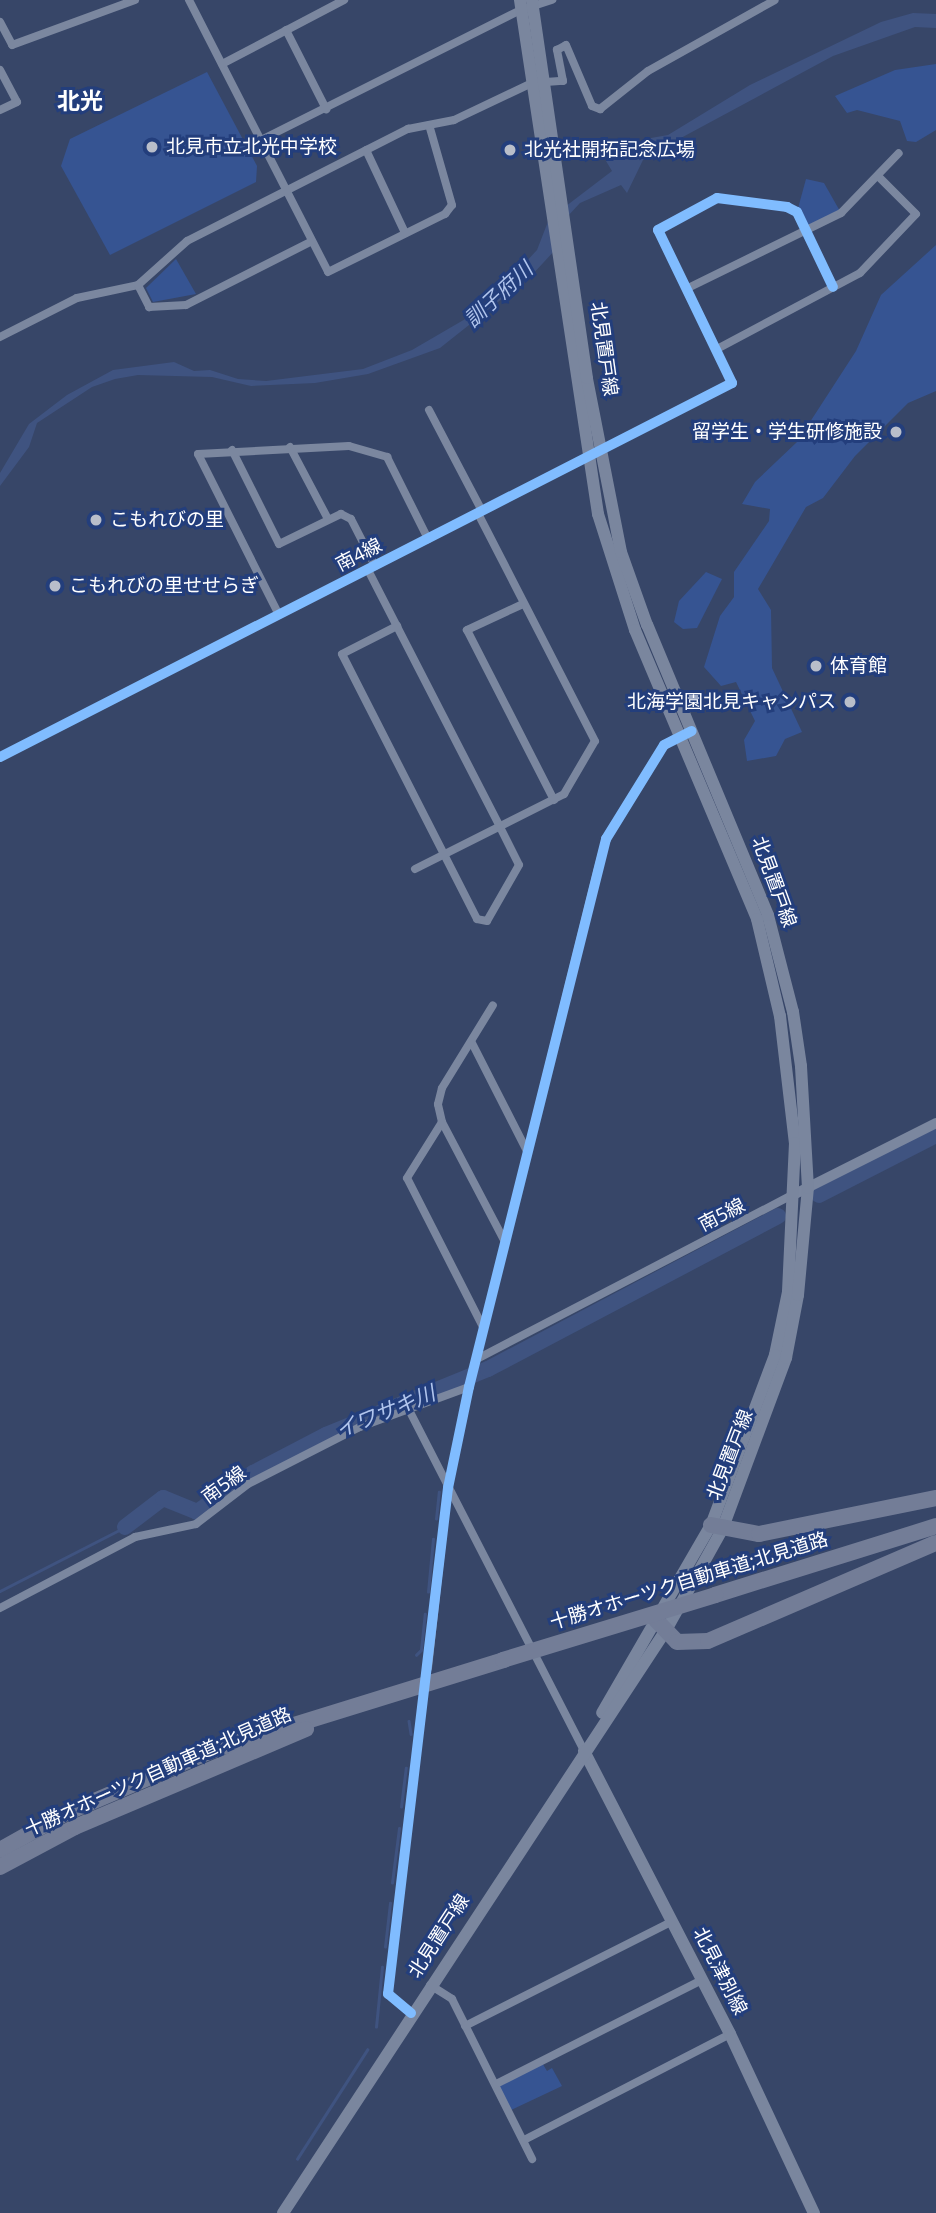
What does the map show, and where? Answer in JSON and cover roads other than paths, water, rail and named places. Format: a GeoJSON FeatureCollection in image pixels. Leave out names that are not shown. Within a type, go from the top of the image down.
{"type":"FeatureCollection","features":[{"type":"Feature","properties":{"kind":"highway"},"geometry":{"type":"LineString","coordinates":[[717,1527],[759,1534],[936,1498]]}},
{"type":"Feature","properties":{"kind":"highway","name":"十勝オホーツク自動車道;北見道路"},"geometry":{"type":"LineString","coordinates":[[0,1850],[64,1814],[213,1750],[936,1526]]}},
{"type":"Feature","properties":{"kind":"highway"},"geometry":{"type":"LineString","coordinates":[[661,1625],[677,1642],[708,1641],[936,1543]]}},
{"type":"Feature","properties":{"kind":"highway","name":"十勝オホーツク自動車道;北見道路"},"geometry":{"type":"LineString","coordinates":[[0,1867],[75,1827],[218,1764],[453,1676]]}},
{"type":"Feature","properties":{"kind":"main road","name":"北見置戸線"},"geometry":{"type":"LineString","coordinates":[[527,4],[562,280],[594,453],[624,563],[757,919],[770,968],[788,1071],[795,1194],[788,1292],[775,1355],[717,1527]]}},
{"type":"Feature","properties":{"kind":"main road","name":"北見置戸線"},"geometry":{"type":"LineString","coordinates":[[538,82],[560,176],[574,268],[594,453]]}},
{"type":"Feature","properties":{"kind":"main road","name":"北見置戸線"},"geometry":{"type":"LineString","coordinates":[[283,2213],[584,1751],[661,1625],[717,1527],[786,1358],[798,1294],[808,1188],[801,1066],[782,966],[768,915],[686,733]]}},
{"type":"Feature","properties":{"kind":"main road","name":"北見津別線"},"geometry":{"type":"LineString","coordinates":[[584,1751],[730,2034],[814,2213]]}},
{"type":"Feature","properties":{"kind":"street"},"geometry":{"type":"LineString","coordinates":[[0,22],[12,45],[135,0]]}},
{"type":"Feature","properties":{"kind":"street"},"geometry":{"type":"LineString","coordinates":[[190,0],[328,272],[445,214],[452,205],[429,125]]}},
{"type":"Feature","properties":{"kind":"street"},"geometry":{"type":"LineString","coordinates":[[222,64],[344,0]]}},
{"type":"Feature","properties":{"kind":"street"},"geometry":{"type":"LineString","coordinates":[[261,140],[527,4],[552,0]]}},
{"type":"Feature","properties":{"kind":"street"},"geometry":{"type":"LineString","coordinates":[[0,337],[77,299],[138,285],[187,241],[408,129],[475,112],[538,82],[563,80],[557,50],[566,46],[592,106],[600,109],[648,71],[775,0]]}},
{"type":"Feature","properties":{"kind":"street"},"geometry":{"type":"LineString","coordinates":[[286,30],[326,109]]}},
{"type":"Feature","properties":{"kind":"street"},"geometry":{"type":"LineString","coordinates":[[0,70],[17,102],[0,110]]}},
{"type":"Feature","properties":{"kind":"street"},"geometry":{"type":"LineString","coordinates":[[366,150],[405,233]]}},
{"type":"Feature","properties":{"kind":"street"},"geometry":{"type":"LineString","coordinates":[[687,289],[841,213],[899,153]]}},
{"type":"Feature","properties":{"kind":"street"},"geometry":{"type":"LineString","coordinates":[[833,287],[803,230],[797,212],[787,207],[717,198],[658,230],[717,349],[860,273],[916,214],[878,176]]}},
{"type":"Feature","properties":{"kind":"street"},"geometry":{"type":"LineString","coordinates":[[138,285],[149,307],[186,305],[312,241]]}},
{"type":"Feature","properties":{"kind":"street","name":"南4線"},"geometry":{"type":"LineString","coordinates":[[0,757],[733,383],[717,349]]}},
{"type":"Feature","properties":{"kind":"street"},"geometry":{"type":"LineString","coordinates":[[415,869],[564,794],[595,741],[523,604],[429,410]]}},
{"type":"Feature","properties":{"kind":"street"},"geometry":{"type":"LineString","coordinates":[[279,615],[198,454],[232,450],[349,446],[387,457],[428,539]]}},
{"type":"Feature","properties":{"kind":"street"},"geometry":{"type":"LineString","coordinates":[[290,447],[328,519]]}},
{"type":"Feature","properties":{"kind":"street"},"geometry":{"type":"LineString","coordinates":[[232,450],[279,544],[341,514],[351,519],[397,626],[520,870],[487,921],[477,919],[342,654],[397,626]]}},
{"type":"Feature","properties":{"kind":"street"},"geometry":{"type":"LineString","coordinates":[[523,604],[467,630],[554,800]]}},
{"type":"Feature","properties":{"kind":"street"},"geometry":{"type":"LineString","coordinates":[[428,1668],[448,1488],[471,1380],[606,839],[664,745],[686,733]]}},
{"type":"Feature","properties":{"kind":"street"},"geometry":{"type":"LineString","coordinates":[[493,1005],[442,1088],[438,1104],[442,1122],[505,1242]]}},
{"type":"Feature","properties":{"kind":"street"},"geometry":{"type":"LineString","coordinates":[[472,1042],[527,1151]]}},
{"type":"Feature","properties":{"kind":"street"},"geometry":{"type":"LineString","coordinates":[[442,1122],[407,1178],[483,1327]]}},
{"type":"Feature","properties":{"kind":"street"},"geometry":{"type":"LineString","coordinates":[[795,1194],[936,1123]]}},
{"type":"Feature","properties":{"kind":"street","name":"南5線"},"geometry":{"type":"LineString","coordinates":[[477,1359],[795,1194]]}},
{"type":"Feature","properties":{"kind":"street","name":"南5線"},"geometry":{"type":"LineString","coordinates":[[0,1608],[135,1537],[196,1524],[248,1484],[471,1380]]}},
{"type":"Feature","properties":{"kind":"street"},"geometry":{"type":"LineString","coordinates":[[408,1408],[584,1751]]}},
{"type":"Feature","properties":{"kind":"street"},"geometry":{"type":"LineString","coordinates":[[411,2013],[388,1994],[423,1700]]}},
{"type":"Feature","properties":{"kind":"street"},"geometry":{"type":"LineString","coordinates":[[466,2026],[673,1921]]}},
{"type":"Feature","properties":{"kind":"street"},"geometry":{"type":"LineString","coordinates":[[495,2084],[702,1980]]}},
{"type":"Feature","properties":{"kind":"street"},"geometry":{"type":"LineString","coordinates":[[430,1985],[452,2000],[532,2159]]}},
{"type":"Feature","properties":{"kind":"street"},"geometry":{"type":"LineString","coordinates":[[523,2140],[730,2034]]}},
{"type":"Feature","properties":{"kind":"water","name":"訓子府川"},"geometry":{"type":"Polygon","coordinates":[[[913,13],[936,14],[936,28],[915,27],[833,56],[653,153],[643,160],[627,193],[621,185],[580,203],[567,217],[556,249],[531,276],[440,348],[368,374],[315,383],[251,386],[212,377],[138,375],[115,379],[92,387],[37,423],[29,447],[0,486],[0,473],[29,424],[67,395],[113,370],[174,362],[194,371],[210,370],[238,379],[266,381],[363,369],[412,350],[479,311],[537,250],[549,219],[612,171],[606,161],[639,154],[651,138],[668,135],[750,85],[881,22],[913,13]]]}},
{"type":"Feature","properties":{"kind":"waterway","name":"イワサキ川"},"geometry":{"type":"LineString","coordinates":[[819,1195],[936,1135]]}},
{"type":"Feature","properties":{"kind":"waterway","name":"イワサキ川"},"geometry":{"type":"LineString","coordinates":[[125,1527],[163,1498],[197,1512],[253,1473],[326,1435],[488,1369],[778,1216]]}},
{"type":"Feature","properties":{"kind":"waterway","name":"イワサキ川"},"geometry":{"type":"LineString","coordinates":[[461,1384],[462,1380]]}},
{"type":"Feature","properties":{"kind":"waterway"},"geometry":{"type":"LineString","coordinates":[[436,1519],[439,1492]]}},
{"type":"Feature","properties":{"kind":"waterway","name":"イワサキ川"},"geometry":{"type":"LineString","coordinates":[[0,1591],[125,1527]]}},
{"type":"Feature","properties":{"kind":"waterway"},"geometry":{"type":"LineString","coordinates":[[428,1592],[433,1539]]}},
{"type":"Feature","properties":{"kind":"waterway"},"geometry":{"type":"LineString","coordinates":[[416,1655],[421,1650],[425,1614]]}},
{"type":"Feature","properties":{"kind":"waterway"},"geometry":{"type":"LineString","coordinates":[[409,1721],[411,1734]]}},
{"type":"Feature","properties":{"kind":"waterway"},"geometry":{"type":"LineString","coordinates":[[401,1807],[406,1768]]}},
{"type":"Feature","properties":{"kind":"waterway"},"geometry":{"type":"LineString","coordinates":[[392,1883],[399,1828]]}},
{"type":"Feature","properties":{"kind":"waterway"},"geometry":{"type":"LineString","coordinates":[[385,1947],[390,1903]]}},
{"type":"Feature","properties":{"kind":"waterway"},"geometry":{"type":"LineString","coordinates":[[376,2027],[382,1967]]}},
{"type":"Feature","properties":{"kind":"waterway"},"geometry":{"type":"LineString","coordinates":[[297,2159],[367,2050]]}},
{"type":"Feature","properties":{"kind":"place","name":"北見市立北光中学校"},"geometry":{"type":"Point","coordinates":[152,147]}},
{"type":"Feature","properties":{"kind":"place","name":"北光社開拓記念広場"},"geometry":{"type":"Point","coordinates":[510,150]}},
{"type":"Feature","properties":{"kind":"place","name":"留学生・学生研修施設"},"geometry":{"type":"Point","coordinates":[896,432]}},
{"type":"Feature","properties":{"kind":"place","name":"こもれびの里"},"geometry":{"type":"Point","coordinates":[96,520]}},
{"type":"Feature","properties":{"kind":"place","name":"こもれびの里せせらぎ"},"geometry":{"type":"Point","coordinates":[55,586]}},
{"type":"Feature","properties":{"kind":"place","name":"体育館"},"geometry":{"type":"Point","coordinates":[816,666]}},
{"type":"Feature","properties":{"kind":"place","name":"北海学園北見キャンパス"},"geometry":{"type":"Point","coordinates":[850,702]}},
{"type":"Feature","properties":{"kind":"district","name":"北光"},"geometry":{"type":"Point","coordinates":[80,100]}}]}
